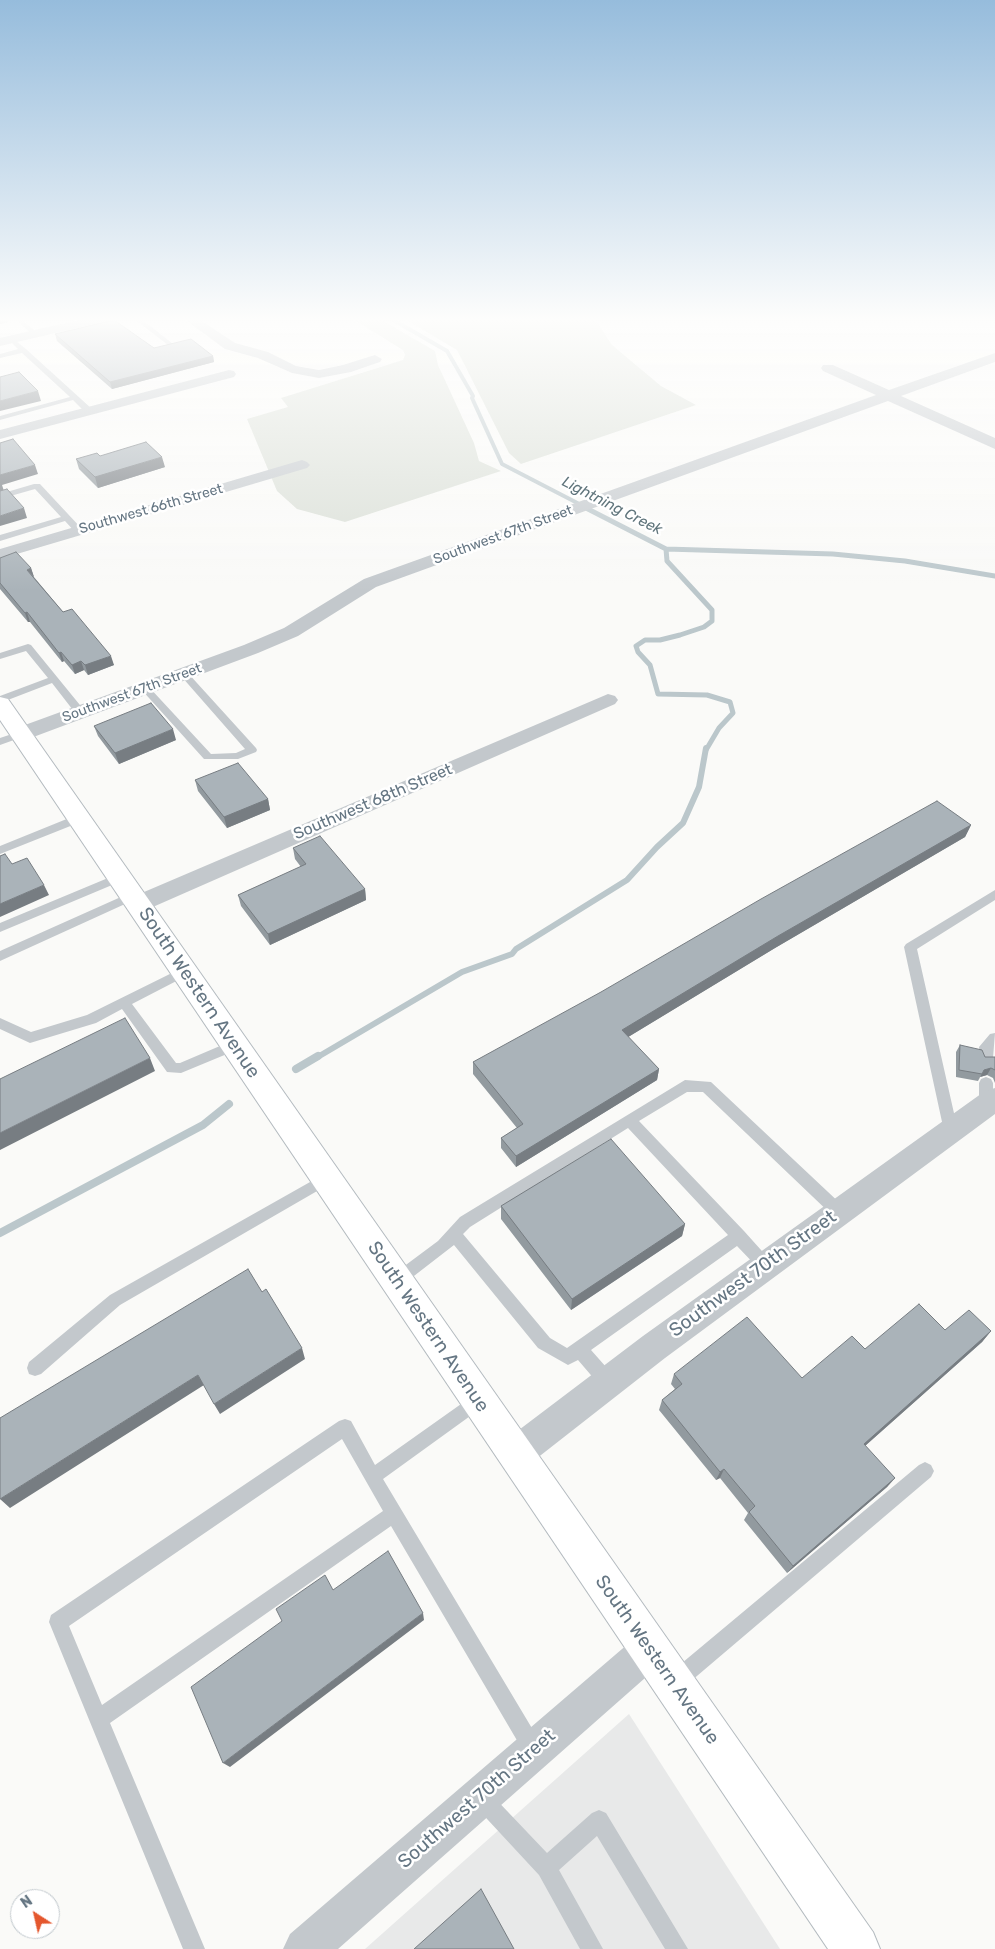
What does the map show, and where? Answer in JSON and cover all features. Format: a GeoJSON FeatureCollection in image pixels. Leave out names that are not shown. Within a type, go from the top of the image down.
{"type":"FeatureCollection","features":[{"type":"Feature","properties":{"kind":"main road","name":"South Western Avenue"},"geometry":{"type":"LineString","coordinates":[[0,704],[11,738],[79,818],[856,1949]]}},
{"type":"Feature","properties":{"kind":"street"},"geometry":{"type":"LineString","coordinates":[[0,435],[97,409]]}},
{"type":"Feature","properties":{"kind":"street","name":"Southwest 67th Street"},"geometry":{"type":"LineString","coordinates":[[11,738],[291,632],[370,583],[850,409]]}},
{"type":"Feature","properties":{"kind":"street"},"geometry":{"type":"LineString","coordinates":[[918,409],[995,444]]}},
{"type":"Feature","properties":{"kind":"street","name":"Southwest 66th Street"},"geometry":{"type":"LineString","coordinates":[[0,554],[302,465]]}},
{"type":"Feature","properties":{"kind":"street","name":"Southwest 68th Street"},"geometry":{"type":"LineString","coordinates":[[130,892],[608,700]]}},
{"type":"Feature","properties":{"kind":"street","name":"Southwest 70th Street"},"geometry":{"type":"LineString","coordinates":[[515,1454],[608,1382],[951,1130],[989,1096]]}},
{"type":"Feature","properties":{"kind":"street","name":"Southwest 70th Street"},"geometry":{"type":"LineString","coordinates":[[305,1949],[534,1750],[661,1666]]}},
{"type":"Feature","properties":{"kind":"lane"},"geometry":{"type":"LineString","coordinates":[[0,418],[33,409]]}},
{"type":"Feature","properties":{"kind":"lane"},"geometry":{"type":"LineString","coordinates":[[0,497],[37,486],[79,531]]}},
{"type":"Feature","properties":{"kind":"lane"},"geometry":{"type":"LineString","coordinates":[[0,538],[67,518]]}},
{"type":"Feature","properties":{"kind":"lane"},"geometry":{"type":"LineString","coordinates":[[0,656],[28,646],[80,712]]}},
{"type":"Feature","properties":{"kind":"lane"},"geometry":{"type":"LineString","coordinates":[[145,688],[208,757],[238,756],[252,750],[184,674]]}},
{"type":"Feature","properties":{"kind":"lane"},"geometry":{"type":"LineString","coordinates":[[0,700],[54,679]]}},
{"type":"Feature","properties":{"kind":"lane"},"geometry":{"type":"LineString","coordinates":[[0,850],[79,818]]}},
{"type":"Feature","properties":{"kind":"lane"},"geometry":{"type":"LineString","coordinates":[[0,928],[130,892]]}},
{"type":"Feature","properties":{"kind":"lane"},"geometry":{"type":"LineString","coordinates":[[0,956],[130,892]]}},
{"type":"Feature","properties":{"kind":"lane"},"geometry":{"type":"LineString","coordinates":[[951,1130],[910,947],[995,894]]}},
{"type":"Feature","properties":{"kind":"lane"},"geometry":{"type":"LineString","coordinates":[[0,1023],[30,1038],[91,1019],[184,972]]}},
{"type":"Feature","properties":{"kind":"lane"},"geometry":{"type":"LineString","coordinates":[[124,1002],[172,1068],[181,1068],[234,1045]]}},
{"type":"Feature","properties":{"kind":"lane"},"geometry":{"type":"LineString","coordinates":[[986,1058],[986,1047],[995,1038]]}},
{"type":"Feature","properties":{"kind":"lane"},"geometry":{"type":"LineString","coordinates":[[396,1281],[443,1246],[465,1222],[685,1086],[706,1086],[839,1212]]}},
{"type":"Feature","properties":{"kind":"lane"},"geometry":{"type":"LineString","coordinates":[[629,1120],[766,1265]]}},
{"type":"Feature","properties":{"kind":"lane"},"geometry":{"type":"LineString","coordinates":[[35,1368],[115,1300],[326,1179]]}},
{"type":"Feature","properties":{"kind":"lane"},"geometry":{"type":"LineString","coordinates":[[454,1234],[544,1343],[568,1357],[739,1236]]}},
{"type":"Feature","properties":{"kind":"lane"},"geometry":{"type":"LineString","coordinates":[[579,1350],[608,1382]]}},
{"type":"Feature","properties":{"kind":"lane"},"geometry":{"type":"LineString","coordinates":[[372,1477],[478,1400]]}},
{"type":"Feature","properties":{"kind":"lane"},"geometry":{"type":"LineString","coordinates":[[194,1949],[58,1622],[345,1427],[372,1477],[534,1750]]}},
{"type":"Feature","properties":{"kind":"lane"},"geometry":{"type":"LineString","coordinates":[[661,1666],[925,1471]]}},
{"type":"Feature","properties":{"kind":"lane"},"geometry":{"type":"LineString","coordinates":[[98,1720],[394,1514]]}},
{"type":"Feature","properties":{"kind":"lane"},"geometry":{"type":"LineString","coordinates":[[480,1797],[546,1868],[592,1949]]}},
{"type":"Feature","properties":{"kind":"lane"},"geometry":{"type":"LineString","coordinates":[[546,1868],[598,1820],[678,1949]]}},
{"type":"Feature","properties":{"kind":"shaded area"},"geometry":{"type":"Polygon","coordinates":[[[281,409],[458,409],[474,443],[479,461],[501,471],[345,522],[297,509],[277,491],[247,419],[281,409]]]}},
{"type":"Feature","properties":{"kind":"shaded area"},"geometry":{"type":"Polygon","coordinates":[[[487,409],[684,409],[521,464],[509,453],[487,409]]]}},
{"type":"Feature","properties":{"kind":"shaded area"},"geometry":{"type":"Polygon","coordinates":[[[629,1714],[780,1949],[365,1949],[629,1714]]]}},
{"type":"Feature","properties":{"kind":"building"},"geometry":{"type":"Polygon","coordinates":[[[13,439],[35,465],[0,475],[0,443],[13,439]]]}},
{"type":"Feature","properties":{"kind":"building"},"geometry":{"type":"Polygon","coordinates":[[[146,442],[162,457],[95,477],[76,459],[97,453],[100,456],[146,442]]]}},
{"type":"Feature","properties":{"kind":"building"},"geometry":{"type":"Polygon","coordinates":[[[7,489],[24,508],[0,516],[0,491],[7,489]]]}},
{"type":"Feature","properties":{"kind":"building"},"geometry":{"type":"Polygon","coordinates":[[[16,552],[31,568],[27,570],[63,612],[72,609],[111,656],[85,665],[81,661],[72,665],[61,652],[59,653],[27,612],[25,613],[0,583],[0,558],[16,552]]]}},
{"type":"Feature","properties":{"kind":"building"},"geometry":{"type":"Polygon","coordinates":[[[151,703],[173,729],[115,753],[94,726],[151,703]]]}},
{"type":"Feature","properties":{"kind":"building"},"geometry":{"type":"Polygon","coordinates":[[[238,763],[268,799],[224,817],[195,780],[238,763]]]}},
{"type":"Feature","properties":{"kind":"building"},"geometry":{"type":"Polygon","coordinates":[[[937,801],[971,825],[778,936],[622,1030],[659,1069],[516,1156],[501,1138],[523,1124],[473,1062],[601,992],[761,899],[937,801]]]}},
{"type":"Feature","properties":{"kind":"building"},"geometry":{"type":"Polygon","coordinates":[[[320,836],[365,889],[268,934],[238,895],[306,864],[293,848],[320,836]]]}},
{"type":"Feature","properties":{"kind":"building"},"geometry":{"type":"Polygon","coordinates":[[[5,854],[12,864],[27,858],[44,885],[0,904],[0,856],[5,854]]]}},
{"type":"Feature","properties":{"kind":"building"},"geometry":{"type":"Polygon","coordinates":[[[125,1018],[150,1058],[0,1133],[0,1079],[125,1018]]]}},
{"type":"Feature","properties":{"kind":"building"},"geometry":{"type":"Polygon","coordinates":[[[960,1045],[982,1050],[985,1057],[995,1057],[995,1070],[991,1068],[984,1070],[982,1074],[959,1070],[960,1045]]]}},
{"type":"Feature","properties":{"kind":"building"},"geometry":{"type":"Polygon","coordinates":[[[611,1139],[685,1224],[572,1299],[501,1206],[611,1139]]]}},
{"type":"Feature","properties":{"kind":"building"},"geometry":{"type":"Polygon","coordinates":[[[248,1269],[262,1292],[266,1289],[302,1348],[214,1404],[198,1375],[0,1499],[0,1418],[248,1269]]]}},
{"type":"Feature","properties":{"kind":"building"},"geometry":{"type":"Polygon","coordinates":[[[919,1304],[945,1330],[969,1310],[991,1331],[864,1444],[895,1478],[793,1566],[749,1512],[755,1506],[724,1469],[720,1472],[662,1400],[682,1384],[674,1374],[747,1317],[802,1378],[852,1336],[865,1349],[919,1304]]]}},
{"type":"Feature","properties":{"kind":"building"},"geometry":{"type":"Polygon","coordinates":[[[388,1551],[423,1613],[223,1763],[191,1687],[282,1621],[276,1609],[325,1575],[333,1590],[388,1551]]]}},
{"type":"Feature","properties":{"kind":"building"},"geometry":{"type":"Polygon","coordinates":[[[481,1889],[514,1949],[414,1949],[481,1889]]]}},
{"type":"Feature","properties":{"kind":"waterway","name":"Lightning Creek"},"geometry":{"type":"LineString","coordinates":[[477,409],[502,464],[587,508]]}},
{"type":"Feature","properties":{"kind":"waterway","name":"Lightning Creek"},"geometry":{"type":"LineString","coordinates":[[584,507],[666,549]]}},
{"type":"Feature","properties":{"kind":"waterway","name":"Lightning Creek"},"geometry":{"type":"LineString","coordinates":[[666,549],[833,554],[905,561],[995,576]]}},
{"type":"Feature","properties":{"kind":"waterway"},"geometry":{"type":"LineString","coordinates":[[666,549],[667,561],[712,610],[712,621],[704,627],[680,635],[660,640],[645,640],[636,646],[638,652],[650,665],[658,694],[707,695],[730,702],[733,713],[719,728],[706,750]]}},
{"type":"Feature","properties":{"kind":"waterway"},"geometry":{"type":"LineString","coordinates":[[316,1058],[462,972],[512,954],[516,949],[627,880],[657,847],[683,823],[699,787],[706,748]]}},
{"type":"Feature","properties":{"kind":"waterway"},"geometry":{"type":"LineString","coordinates":[[296,1069],[318,1056]]}},
{"type":"Feature","properties":{"kind":"waterway"},"geometry":{"type":"LineString","coordinates":[[0,1233],[203,1125],[229,1104]]}}]}
